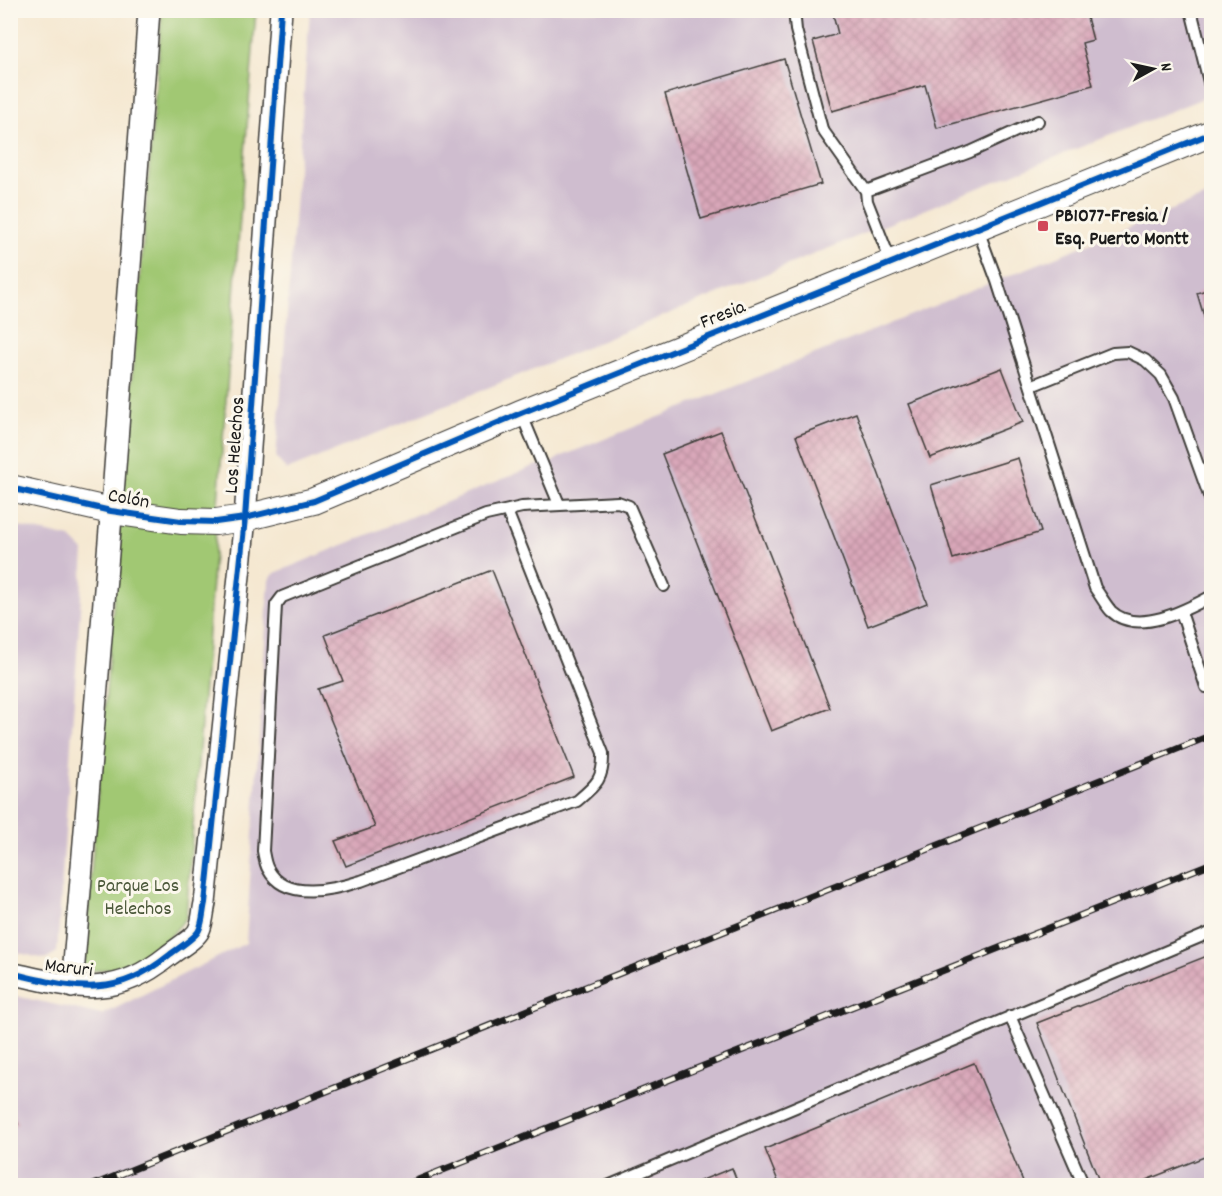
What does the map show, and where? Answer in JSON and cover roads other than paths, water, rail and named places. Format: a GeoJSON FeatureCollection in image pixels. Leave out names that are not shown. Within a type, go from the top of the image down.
{"type":"FeatureCollection","features":[{"type":"Feature","properties":{"kind":"street"},"geometry":{"type":"LineString","coordinates":[[72,987],[149,10]]}},
{"type":"Feature","properties":{"kind":"street","name":"Los Helechos"},"geometry":{"type":"LineString","coordinates":[[155,966],[199,932],[205,903],[245,518],[281,10]]}},
{"type":"Feature","properties":{"kind":"street","name":"Fresia"},"geometry":{"type":"LineString","coordinates":[[245,518],[314,501],[521,413],[1212,133]]}},
{"type":"Feature","properties":{"kind":"street","name":"Colón"},"geometry":{"type":"LineString","coordinates":[[10,488],[111,511],[181,521],[216,522],[245,518]]}},
{"type":"Feature","properties":{"kind":"street","name":"Maruri"},"geometry":{"type":"LineString","coordinates":[[10,973],[72,987],[107,987],[141,975],[155,966]]}},
{"type":"Feature","properties":{"kind":"lane"},"geometry":{"type":"LineString","coordinates":[[794,10],[796,30],[822,129],[866,191],[867,201],[891,262]]}},
{"type":"Feature","properties":{"kind":"lane"},"geometry":{"type":"LineString","coordinates":[[1191,10],[1212,94]]}},
{"type":"Feature","properties":{"kind":"lane"},"geometry":{"type":"LineString","coordinates":[[866,191],[970,152],[1038,121]]}},
{"type":"Feature","properties":{"kind":"lane"},"geometry":{"type":"LineString","coordinates":[[977,227],[997,281],[1095,588],[1112,612],[1133,622],[1152,620],[1181,612],[1212,596]]}},
{"type":"Feature","properties":{"kind":"lane"},"geometry":{"type":"LineString","coordinates":[[1031,386],[1113,353],[1128,352],[1145,360],[1161,375],[1174,398],[1212,504]]}},
{"type":"Feature","properties":{"kind":"lane"},"geometry":{"type":"LineString","coordinates":[[521,413],[559,504]]}},
{"type":"Feature","properties":{"kind":"lane"},"geometry":{"type":"LineString","coordinates":[[507,511],[603,753],[604,767],[600,779],[577,801],[361,881],[344,886],[301,891],[289,888],[268,870],[263,850],[276,605],[282,597],[486,515],[507,511],[559,504],[618,502],[629,506],[664,586]]}},
{"type":"Feature","properties":{"kind":"lane"},"geometry":{"type":"LineString","coordinates":[[1181,612],[1206,687]]}},
{"type":"Feature","properties":{"kind":"lane"},"geometry":{"type":"LineString","coordinates":[[608,1185],[1212,932]]}},
{"type":"Feature","properties":{"kind":"lane"},"geometry":{"type":"LineString","coordinates":[[1010,1016],[1084,1185]]}},
{"type":"Feature","properties":{"kind":"railway"},"geometry":{"type":"LineString","coordinates":[[91,1186],[1212,735]]}},
{"type":"Feature","properties":{"kind":"railway"},"geometry":{"type":"LineString","coordinates":[[403,1186],[1212,863]]}},
{"type":"Feature","properties":{"kind":"place","name":"PB1077-Fresia / Esq. Puerto Montt"},"geometry":{"type":"Point","coordinates":[1043,226]}},
{"type":"Feature","properties":{"kind":"park label","name":"Parque Los Helechos"},"geometry":{"type":"Point","coordinates":[138,896]}}]}
